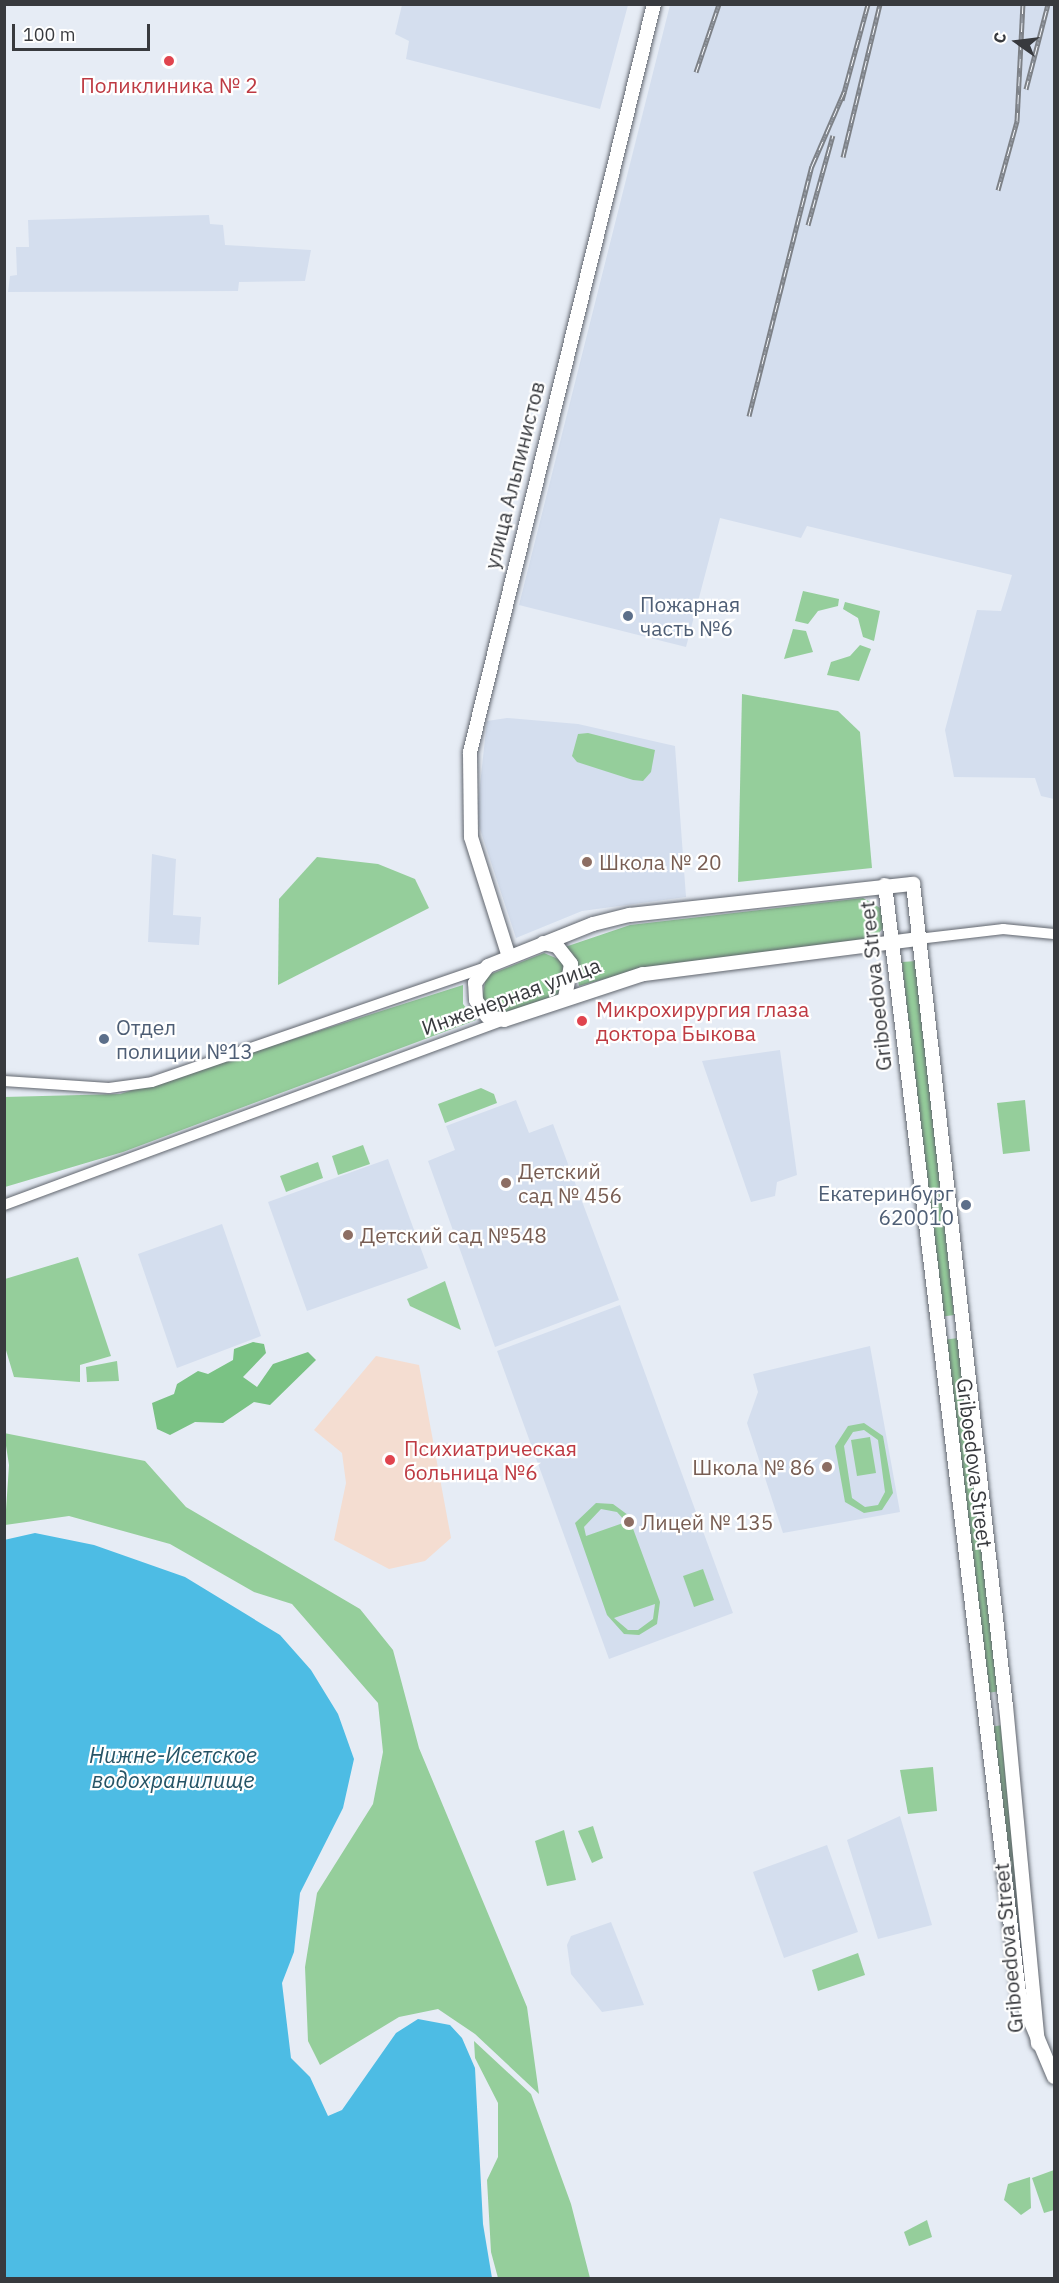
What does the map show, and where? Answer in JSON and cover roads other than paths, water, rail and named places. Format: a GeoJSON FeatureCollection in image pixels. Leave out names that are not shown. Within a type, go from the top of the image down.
{"type":"FeatureCollection","features":[{"type":"Feature","properties":{"kind":"main road","name":"улица Альпинистов"},"geometry":{"type":"LineString","coordinates":[[509,957],[471,837],[470,752],[654,4]]}},
{"type":"Feature","properties":{"kind":"main road","name":"Инженерная улица"},"geometry":{"type":"LineString","coordinates":[[488,966],[543,943],[630,915],[885,885],[913,884]]}},
{"type":"Feature","properties":{"kind":"main road","name":"Griboedova Street"},"geometry":{"type":"LineString","coordinates":[[913,884],[1006,1706],[1038,2043]]}},
{"type":"Feature","properties":{"kind":"main road","name":"Griboedova Street"},"geometry":{"type":"LineString","coordinates":[[885,885],[890,943],[1019,1994],[1054,2077]]}},
{"type":"Feature","properties":{"kind":"main road","name":"Инженерная улица"},"geometry":{"type":"LineString","coordinates":[[504,1020],[643,974],[918,939]]}},
{"type":"Feature","properties":{"kind":"main road"},"geometry":{"type":"LineString","coordinates":[[543,943],[557,946],[571,964],[565,998]]}},
{"type":"Feature","properties":{"kind":"main road"},"geometry":{"type":"LineString","coordinates":[[488,966],[475,983],[476,1000],[487,1016],[504,1020]]}},
{"type":"Feature","properties":{"kind":"street","name":"Инженерная улица"},"geometry":{"type":"LineString","coordinates":[[918,939],[1003,929],[1054,934]]}},
{"type":"Feature","properties":{"kind":"street","name":"Инженерная улица"},"geometry":{"type":"LineString","coordinates":[[4,1081],[109,1088],[152,1082],[488,966]]}},
{"type":"Feature","properties":{"kind":"street","name":"Инженерная улица"},"geometry":{"type":"LineString","coordinates":[[4,1205],[504,1020]]}},
{"type":"Feature","properties":{"kind":"water","name":"Нижне-Исетское водохранилище"},"geometry":{"type":"Polygon","coordinates":[[[35,1533],[94,1545],[185,1577],[280,1635],[311,1670],[338,1714],[354,1759],[343,1808],[300,1893],[294,1952],[282,1983],[291,2058],[310,2077],[328,2116],[342,2110],[396,2033],[418,2019],[450,2025],[462,2038],[475,2068],[483,2224],[492,2278],[5,2278],[4,1540],[35,1533]]]}},
{"type":"Feature","properties":{"kind":"railway"},"geometry":{"type":"LineString","coordinates":[[696,72],[719,4]]}},
{"type":"Feature","properties":{"kind":"railway"},"geometry":{"type":"LineString","coordinates":[[842,100],[868,4]]}},
{"type":"Feature","properties":{"kind":"railway"},"geometry":{"type":"LineString","coordinates":[[843,157],[880,4]]}},
{"type":"Feature","properties":{"kind":"railway"},"geometry":{"type":"LineString","coordinates":[[998,190],[1017,121],[1023,4]]}},
{"type":"Feature","properties":{"kind":"railway"},"geometry":{"type":"LineString","coordinates":[[1026,89],[1048,4]]}},
{"type":"Feature","properties":{"kind":"railway"},"geometry":{"type":"LineString","coordinates":[[749,416],[812,166],[844,92]]}},
{"type":"Feature","properties":{"kind":"railway"},"geometry":{"type":"LineString","coordinates":[[808,225],[833,135]]}},
{"type":"Feature","properties":{"kind":"place","name":"Поликлиника № 2"},"geometry":{"type":"Point","coordinates":[169,61]}},
{"type":"Feature","properties":{"kind":"place","name":"Пожарная часть №6"},"geometry":{"type":"Point","coordinates":[628,616]}},
{"type":"Feature","properties":{"kind":"place","name":"Школа № 20"},"geometry":{"type":"Point","coordinates":[587,862]}},
{"type":"Feature","properties":{"kind":"place","name":"Микрохирургия глаза доктора Быкова"},"geometry":{"type":"Point","coordinates":[582,1021]}},
{"type":"Feature","properties":{"kind":"place","name":"Отдел полиции №13"},"geometry":{"type":"Point","coordinates":[104,1039]}},
{"type":"Feature","properties":{"kind":"place","name":"Детский сад № 456"},"geometry":{"type":"Point","coordinates":[506,1183]}},
{"type":"Feature","properties":{"kind":"place","name":"Екатеринбург 620010"},"geometry":{"type":"Point","coordinates":[966,1205]}},
{"type":"Feature","properties":{"kind":"place","name":"Детский сад №548"},"geometry":{"type":"Point","coordinates":[348,1235]}},
{"type":"Feature","properties":{"kind":"place","name":"Психиатрическая больница №6"},"geometry":{"type":"Point","coordinates":[390,1460]}},
{"type":"Feature","properties":{"kind":"place","name":"Школа № 86"},"geometry":{"type":"Point","coordinates":[827,1467]}},
{"type":"Feature","properties":{"kind":"place","name":"Лицей № 135"},"geometry":{"type":"Point","coordinates":[629,1522]}}]}
